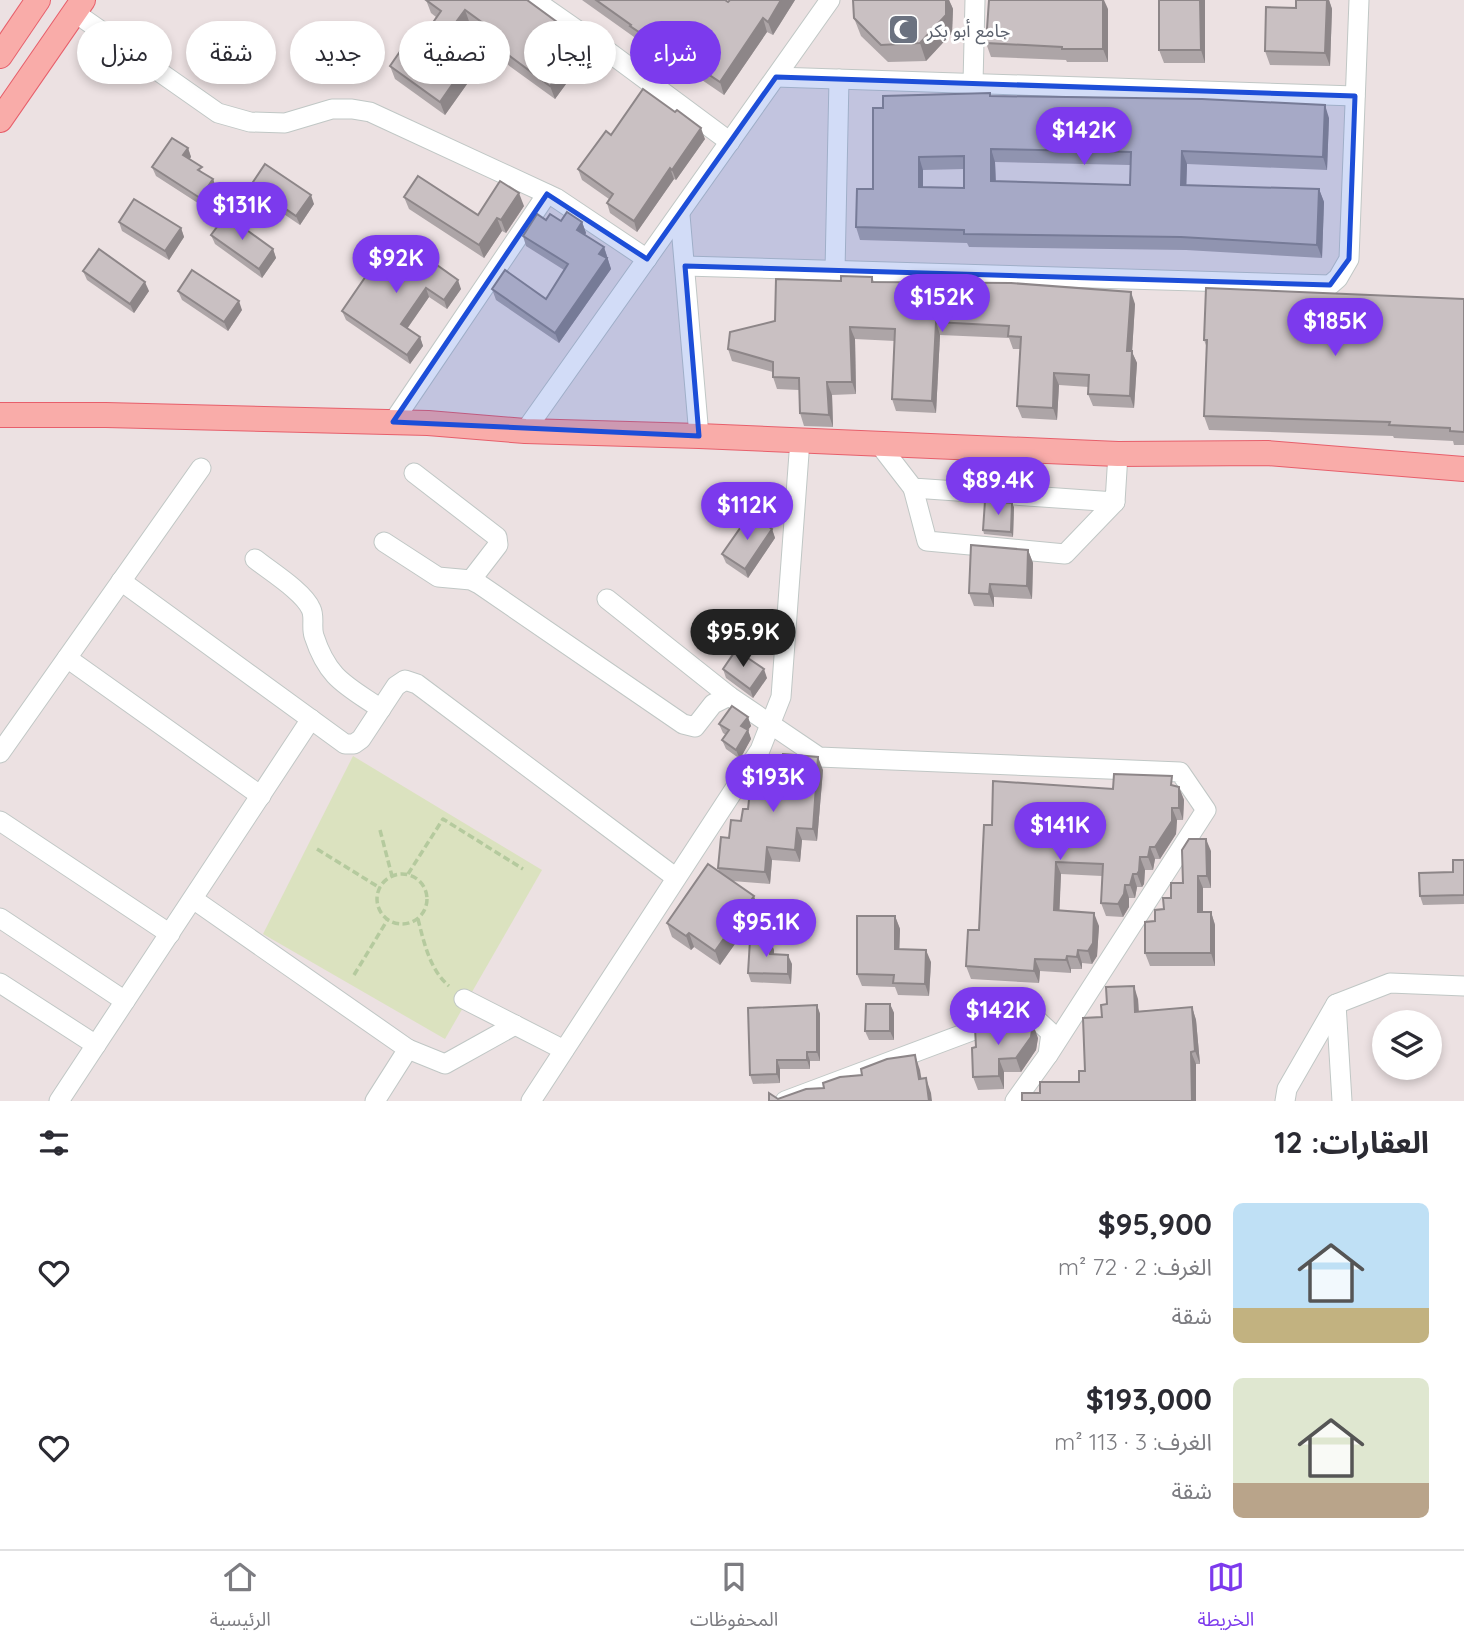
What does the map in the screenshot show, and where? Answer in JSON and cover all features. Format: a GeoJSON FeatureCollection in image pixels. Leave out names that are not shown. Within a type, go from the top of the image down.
{"type":"FeatureCollection","features":[{"type":"Feature","properties":{"kind":"main road"},"geometry":{"type":"LineString","coordinates":[[0,56],[38,0]]}},
{"type":"Feature","properties":{"kind":"main road"},"geometry":{"type":"LineString","coordinates":[[0,120],[78,6]]}},
{"type":"Feature","properties":{"kind":"main road"},"geometry":{"type":"LineString","coordinates":[[0,415],[393,422],[525,431],[1118,454],[1267,453],[1464,468]]}},
{"type":"Feature","properties":{"kind":"street"},"geometry":{"type":"LineString","coordinates":[[534,0],[730,142]]}},
{"type":"Feature","properties":{"kind":"street"},"geometry":{"type":"LineString","coordinates":[[525,431],[830,0]]}},
{"type":"Feature","properties":{"kind":"street"},"geometry":{"type":"LineString","coordinates":[[972,83],[975,0]]}},
{"type":"Feature","properties":{"kind":"street"},"geometry":{"type":"LineString","coordinates":[[685,266],[1330,285],[1338,278],[1349,259],[1359,0]]}},
{"type":"Feature","properties":{"kind":"street"},"geometry":{"type":"LineString","coordinates":[[78,6],[218,113],[250,121],[285,123],[332,110],[370,112],[547,194],[647,259]]}},
{"type":"Feature","properties":{"kind":"street"},"geometry":{"type":"LineString","coordinates":[[776,76],[1355,96]]}},
{"type":"Feature","properties":{"kind":"street"},"geometry":{"type":"LineString","coordinates":[[835,271],[839,79]]}},
{"type":"Feature","properties":{"kind":"street"},"geometry":{"type":"LineString","coordinates":[[393,422],[547,194]]}},
{"type":"Feature","properties":{"kind":"street"},"geometry":{"type":"LineString","coordinates":[[680,215],[699,436]]}},
{"type":"Feature","properties":{"kind":"street"},"geometry":{"type":"LineString","coordinates":[[531,1101],[760,750],[771,723],[781,697],[800,440]]}},
{"type":"Feature","properties":{"kind":"street"},"geometry":{"type":"LineString","coordinates":[[879,444],[913,488],[927,541],[1065,554],[1115,502],[1118,454]]}},
{"type":"Feature","properties":{"kind":"street"},"geometry":{"type":"LineString","coordinates":[[0,753],[201,468]]}},
{"type":"Feature","properties":{"kind":"street"},"geometry":{"type":"LineString","coordinates":[[414,473],[497,537],[498,545],[471,580]]}},
{"type":"Feature","properties":{"kind":"street"},"geometry":{"type":"LineString","coordinates":[[913,488],[1115,502]]}},
{"type":"Feature","properties":{"kind":"street"},"geometry":{"type":"LineString","coordinates":[[384,542],[438,577],[471,580],[683,724],[695,727],[713,704],[729,696]]}},
{"type":"Feature","properties":{"kind":"street"},"geometry":{"type":"LineString","coordinates":[[254,559],[305,599],[313,611],[312,629],[320,657],[339,681],[381,709]]}},
{"type":"Feature","properties":{"kind":"street"},"geometry":{"type":"LineString","coordinates":[[121,581],[345,744],[354,744],[361,739],[396,686],[405,680],[417,684],[675,877]]}},
{"type":"Feature","properties":{"kind":"street"},"geometry":{"type":"LineString","coordinates":[[607,599],[729,696],[819,757],[1180,772],[1206,810],[1048,1055],[1015,1101]]}},
{"type":"Feature","properties":{"kind":"street"},"geometry":{"type":"LineString","coordinates":[[67,657],[261,796]]}},
{"type":"Feature","properties":{"kind":"street"},"geometry":{"type":"LineString","coordinates":[[59,1101],[312,719]]}},
{"type":"Feature","properties":{"kind":"street"},"geometry":{"type":"LineString","coordinates":[[0,821],[170,934]]}},
{"type":"Feature","properties":{"kind":"street"},"geometry":{"type":"LineString","coordinates":[[193,899],[408,1049],[445,1064],[515,1025]]}},
{"type":"Feature","properties":{"kind":"street"},"geometry":{"type":"LineString","coordinates":[[0,918],[125,1001]]}},
{"type":"Feature","properties":{"kind":"street"},"geometry":{"type":"LineString","coordinates":[[1285,1101],[1287,1089],[1336,1004],[1390,983],[1464,986]]}},
{"type":"Feature","properties":{"kind":"street"},"geometry":{"type":"LineString","coordinates":[[0,984],[96,1045]]}},
{"type":"Feature","properties":{"kind":"street"},"geometry":{"type":"LineString","coordinates":[[464,999],[564,1050]]}},
{"type":"Feature","properties":{"kind":"street"},"geometry":{"type":"LineString","coordinates":[[1336,1004],[1342,1101]]}},
{"type":"Feature","properties":{"kind":"street"},"geometry":{"type":"LineString","coordinates":[[785,1101],[1014,1015],[1036,1019],[1051,1033],[1048,1055]]}},
{"type":"Feature","properties":{"kind":"street"},"geometry":{"type":"LineString","coordinates":[[375,1101],[408,1049]]}},
{"type":"Feature","properties":{"kind":"path"},"geometry":{"type":"LineString","coordinates":[[408,874],[443,819],[523,869]]}},
{"type":"Feature","properties":{"kind":"path"},"geometry":{"type":"LineString","coordinates":[[380,830],[391,876]]}},
{"type":"Feature","properties":{"kind":"path"},"geometry":{"type":"LineString","coordinates":[[317,849],[380,888]]}},
{"type":"Feature","properties":{"kind":"path"},"geometry":{"type":"LineString","coordinates":[[408,874],[422,883],[428,897],[427,905],[418,918],[403,923],[388,919],[378,905],[380,888],[391,876],[408,874]]}},
{"type":"Feature","properties":{"kind":"path"},"geometry":{"type":"LineString","coordinates":[[418,918],[438,977],[464,999]]}},
{"type":"Feature","properties":{"kind":"path"},"geometry":{"type":"LineString","coordinates":[[354,975],[388,919]]}},
{"type":"Feature","properties":{"kind":"highlighted area"},"geometry":{"type":"Polygon","coordinates":[[[776,77],[1355,96],[1349,259],[1330,285],[685,266],[699,436],[393,422],[547,194],[647,259],[776,77]]]}},
{"type":"Feature","properties":{"kind":"green space"},"geometry":{"type":"Polygon","coordinates":[[[353,756],[542,870],[445,1039],[263,934],[353,756]]]}},
{"type":"Feature","properties":{"kind":"building"},"geometry":{"type":"Polygon","coordinates":[[[426,0],[527,0],[556,21],[524,21],[524,67],[510,56],[510,21],[480,21],[465,10],[457,21],[434,21],[441,11],[426,0]]]}},
{"type":"Feature","properties":{"kind":"building"},"geometry":{"type":"Polygon","coordinates":[[[596,0],[781,0],[768,22],[763,18],[721,81],[721,21],[630,21],[630,24],[596,0]]]}},
{"type":"Feature","properties":{"kind":"building"},"geometry":{"type":"Polygon","coordinates":[[[853,0],[946,0],[946,15],[920,43],[881,45],[854,18],[853,0]]]}},
{"type":"Feature","properties":{"kind":"building"},"geometry":{"type":"Polygon","coordinates":[[[989,0],[1103,0],[1103,49],[986,43],[989,0]]]}},
{"type":"Feature","properties":{"kind":"building"},"geometry":{"type":"Polygon","coordinates":[[[1159,0],[1200,0],[1201,50],[1159,50],[1159,0]]]}},
{"type":"Feature","properties":{"kind":"building"},"geometry":{"type":"Polygon","coordinates":[[[1296,0],[1327,0],[1325,53],[1265,51],[1266,7],[1296,8],[1296,0]]]}},
{"type":"Feature","properties":{"kind":"building"},"geometry":{"type":"Polygon","coordinates":[[[399,53],[399,72],[390,66],[399,53]]]}},
{"type":"Feature","properties":{"kind":"building"},"geometry":{"type":"Polygon","coordinates":[[[415,84],[453,84],[440,102],[415,84]]]}},
{"type":"Feature","properties":{"kind":"building"},"geometry":{"type":"Polygon","coordinates":[[[643,89],[701,128],[634,221],[607,203],[613,194],[578,169],[606,131],[611,135],[643,89]]]}},
{"type":"Feature","properties":{"kind":"building"},"geometry":{"type":"Polygon","coordinates":[[[990,93],[990,96],[1202,99],[1325,105],[1323,157],[1182,151],[1181,185],[1319,189],[1317,245],[1181,237],[964,234],[964,230],[856,227],[857,189],[873,189],[873,108],[883,108],[883,96],[990,93]],[[991,149],[991,181],[1130,185],[1131,152],[991,149]],[[964,156],[919,157],[919,187],[964,188],[964,156]]]}},
{"type":"Feature","properties":{"kind":"building"},"geometry":{"type":"Polygon","coordinates":[[[172,138],[188,148],[183,155],[202,167],[198,170],[213,179],[200,198],[152,167],[172,138]]]}},
{"type":"Feature","properties":{"kind":"building"},"geometry":{"type":"Polygon","coordinates":[[[265,164],[311,195],[296,216],[251,185],[265,164]]]}},
{"type":"Feature","properties":{"kind":"building"},"geometry":{"type":"Polygon","coordinates":[[[418,176],[478,215],[500,181],[519,193],[501,220],[497,218],[479,245],[404,197],[418,176]]]}},
{"type":"Feature","properties":{"kind":"building"},"geometry":{"type":"Polygon","coordinates":[[[134,199],[181,228],[165,251],[119,222],[134,199]]]}},
{"type":"Feature","properties":{"kind":"building"},"geometry":{"type":"Polygon","coordinates":[[[567,212],[582,222],[577,230],[604,247],[599,254],[607,258],[555,333],[492,289],[505,270],[546,299],[568,264],[523,236],[537,214],[546,220],[550,214],[561,221],[567,212]]]}},
{"type":"Feature","properties":{"kind":"building"},"geometry":{"type":"Polygon","coordinates":[[[226,215],[273,249],[259,269],[211,235],[226,215]]]}},
{"type":"Feature","properties":{"kind":"building"},"geometry":{"type":"Polygon","coordinates":[[[390,241],[430,269],[434,263],[458,280],[444,300],[426,288],[401,324],[420,337],[407,355],[342,311],[390,241]]]}},
{"type":"Feature","properties":{"kind":"building"},"geometry":{"type":"Polygon","coordinates":[[[99,249],[145,282],[130,304],[83,271],[99,249]]]}},
{"type":"Feature","properties":{"kind":"building"},"geometry":{"type":"Polygon","coordinates":[[[192,270],[239,301],[224,322],[178,291],[192,270]]]}},
{"type":"Feature","properties":{"kind":"building"},"geometry":{"type":"Polygon","coordinates":[[[841,276],[872,277],[872,282],[1011,283],[1131,292],[1127,351],[1132,351],[1130,396],[1088,394],[1089,375],[1054,373],[1053,408],[1017,406],[1021,337],[1008,336],[1009,326],[936,322],[932,401],[892,399],[895,329],[850,327],[852,382],[827,382],[829,415],[800,413],[799,378],[773,377],[773,362],[728,349],[730,332],[775,321],[776,279],[841,281],[841,276]]]}},
{"type":"Feature","properties":{"kind":"building"},"geometry":{"type":"Polygon","coordinates":[[[1206,288],[1464,299],[1464,432],[1450,431],[1450,428],[1389,425],[1390,422],[1204,416],[1206,288]]]}},
{"type":"Feature","properties":{"kind":"building"},"geometry":{"type":"Polygon","coordinates":[[[985,501],[1012,503],[1011,532],[983,530],[985,501]]]}},
{"type":"Feature","properties":{"kind":"building"},"geometry":{"type":"Polygon","coordinates":[[[750,514],[772,529],[745,569],[722,554],[750,514]]]}},
{"type":"Feature","properties":{"kind":"building"},"geometry":{"type":"Polygon","coordinates":[[[971,545],[1028,550],[1027,586],[990,584],[989,594],[969,593],[971,545]]]}},
{"type":"Feature","properties":{"kind":"building"},"geometry":{"type":"Polygon","coordinates":[[[736,650],[764,669],[750,689],[723,669],[736,650]]]}},
{"type":"Feature","properties":{"kind":"building"},"geometry":{"type":"Polygon","coordinates":[[[732,706],[748,717],[741,726],[748,730],[736,750],[722,740],[729,730],[719,724],[732,706]]]}},
{"type":"Feature","properties":{"kind":"building"},"geometry":{"type":"Polygon","coordinates":[[[783,754],[818,757],[813,829],[797,828],[795,850],[767,847],[765,872],[718,868],[721,837],[729,838],[731,820],[741,821],[743,809],[748,809],[750,790],[758,791],[759,774],[766,775],[767,768],[772,769],[773,762],[783,762],[783,754]]]}},
{"type":"Feature","properties":{"kind":"building"},"geometry":{"type":"Polygon","coordinates":[[[1114,774],[1172,776],[1171,785],[1179,787],[1179,808],[1172,808],[1172,821],[1155,847],[1150,847],[1148,857],[1140,857],[1139,871],[1133,874],[1130,885],[1125,885],[1124,894],[1118,904],[1101,903],[1103,864],[1056,862],[1054,910],[1094,913],[1093,943],[1088,951],[1078,950],[1077,957],[1067,956],[1066,960],[1035,959],[1034,971],[966,966],[968,930],[979,930],[984,825],[992,825],[993,781],[1113,789],[1114,774]]]}},
{"type":"Feature","properties":{"kind":"building"},"geometry":{"type":"Polygon","coordinates":[[[1189,839],[1206,839],[1207,876],[1198,876],[1198,912],[1211,912],[1211,953],[1145,953],[1145,922],[1155,921],[1155,910],[1164,909],[1163,898],[1171,898],[1171,883],[1183,883],[1182,850],[1189,839]]]}},
{"type":"Feature","properties":{"kind":"building"},"geometry":{"type":"Polygon","coordinates":[[[1453,860],[1464,860],[1464,895],[1420,896],[1419,873],[1453,872],[1453,860]]]}},
{"type":"Feature","properties":{"kind":"building"},"geometry":{"type":"Polygon","coordinates":[[[708,864],[754,896],[715,951],[689,933],[686,936],[667,923],[708,864]]]}},
{"type":"Feature","properties":{"kind":"building"},"geometry":{"type":"Polygon","coordinates":[[[857,916],[895,916],[895,949],[926,950],[925,984],[893,983],[894,975],[857,974],[857,916]]]}},
{"type":"Feature","properties":{"kind":"building"},"geometry":{"type":"Polygon","coordinates":[[[750,940],[771,941],[770,954],[788,955],[788,974],[748,973],[750,940]]]}},
{"type":"Feature","properties":{"kind":"building"},"geometry":{"type":"Polygon","coordinates":[[[1134,986],[1135,1012],[1192,1007],[1195,1051],[1191,1052],[1192,1101],[1022,1101],[1022,1093],[1040,1093],[1040,1082],[1079,1082],[1079,1071],[1085,1071],[1083,1018],[1102,1017],[1101,1005],[1107,1004],[1106,987],[1134,986]]]}},
{"type":"Feature","properties":{"kind":"building"},"geometry":{"type":"Polygon","coordinates":[[[866,1004],[890,1004],[890,1031],[865,1031],[866,1004]]]}},
{"type":"Feature","properties":{"kind":"building"},"geometry":{"type":"Polygon","coordinates":[[[817,1005],[817,1052],[807,1052],[807,1060],[777,1060],[777,1074],[750,1075],[748,1008],[817,1005]]]}},
{"type":"Feature","properties":{"kind":"building"},"geometry":{"type":"Polygon","coordinates":[[[1033,1024],[1031,1037],[1016,1058],[999,1059],[999,1076],[973,1077],[972,1048],[976,1047],[975,1028],[1033,1024]]]}},
{"type":"Feature","properties":{"kind":"building"},"geometry":{"type":"Polygon","coordinates":[[[915,1055],[919,1079],[926,1078],[929,1101],[769,1101],[769,1093],[778,1099],[806,1089],[824,1088],[823,1083],[840,1077],[862,1075],[861,1069],[887,1059],[915,1055]]]}},
{"type":"Feature","properties":{"kind":"place","name":"جامع أبو بكر"},"geometry":{"type":"Point","coordinates":[904,30]}}]}
